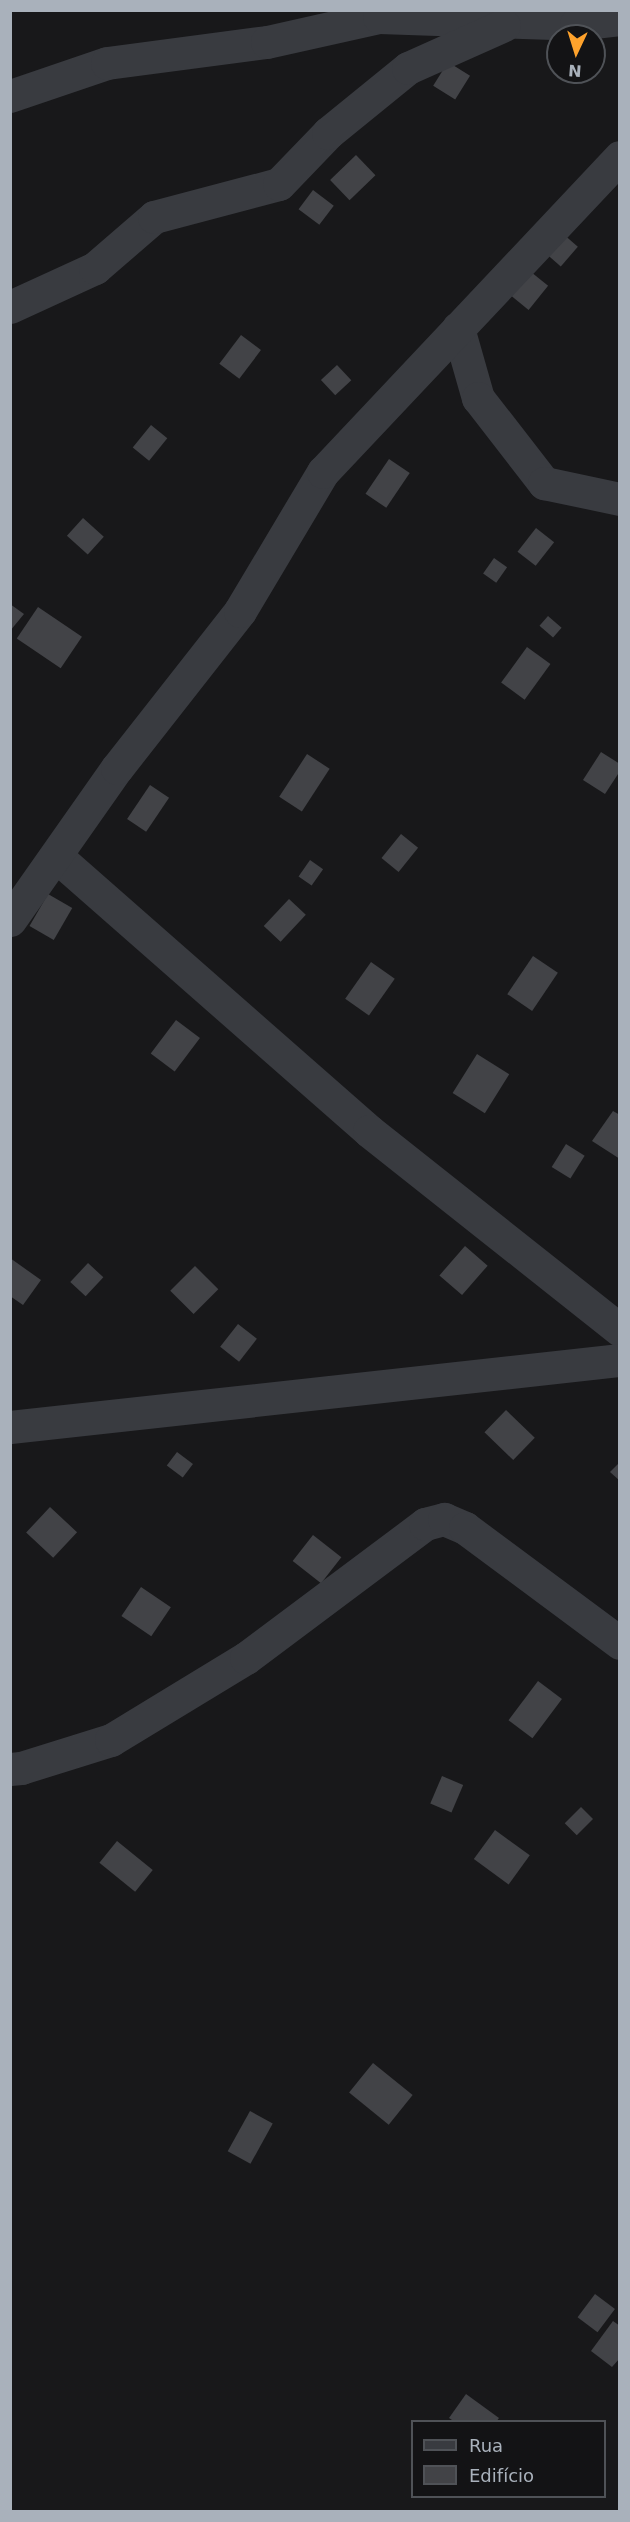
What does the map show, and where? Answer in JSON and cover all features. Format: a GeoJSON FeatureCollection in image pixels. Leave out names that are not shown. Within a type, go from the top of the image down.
{"type":"FeatureCollection","features":[{"type":"Feature","properties":{"kind":"street"},"geometry":{"type":"LineString","coordinates":[[10,96],[106,63],[267,42],[379,17],[576,24],[620,19]]}},
{"type":"Feature","properties":{"kind":"street"},"geometry":{"type":"LineString","coordinates":[[10,307],[95,268],[154,217],[279,184],[328,133],[408,68],[511,22]]}},
{"type":"Feature","properties":{"kind":"street"},"geometry":{"type":"LineString","coordinates":[[10,920],[117,768],[240,611],[323,472],[620,157]]}},
{"type":"Feature","properties":{"kind":"street"},"geometry":{"type":"LineString","coordinates":[[458,328],[478,398],[544,483],[620,499]]}},
{"type":"Feature","properties":{"kind":"street"},"geometry":{"type":"LineString","coordinates":[[56,856],[369,1131],[620,1330]]}},
{"type":"Feature","properties":{"kind":"street"},"geometry":{"type":"LineString","coordinates":[[10,1427],[620,1360]]}},
{"type":"Feature","properties":{"kind":"street"},"geometry":{"type":"LineString","coordinates":[[10,1769],[21,1768],[111,1740],[246,1658],[425,1524],[444,1520],[465,1528],[620,1643]]}},
{"type":"Feature","properties":{"kind":"building"},"geometry":{"type":"Polygon","coordinates":[[[448,62],[470,76],[455,100],[433,86],[448,62]]]}},
{"type":"Feature","properties":{"kind":"building"},"geometry":{"type":"Polygon","coordinates":[[[356,155],[375,175],[350,200],[330,180],[356,155]]]}},
{"type":"Feature","properties":{"kind":"building"},"geometry":{"type":"Polygon","coordinates":[[[313,190],[334,206],[319,225],[299,209],[313,190]]]}},
{"type":"Feature","properties":{"kind":"building"},"geometry":{"type":"Polygon","coordinates":[[[562,233],[578,247],[561,266],[545,253],[562,233]]]}},
{"type":"Feature","properties":{"kind":"building"},"geometry":{"type":"Polygon","coordinates":[[[531,272],[548,286],[529,310],[511,296],[531,272]]]}},
{"type":"Feature","properties":{"kind":"building"},"geometry":{"type":"Polygon","coordinates":[[[241,335],[261,350],[239,379],[219,364],[241,335]]]}},
{"type":"Feature","properties":{"kind":"building"},"geometry":{"type":"Polygon","coordinates":[[[337,365],[351,380],[335,395],[321,380],[337,365]]]}},
{"type":"Feature","properties":{"kind":"building"},"geometry":{"type":"Polygon","coordinates":[[[151,425],[167,438],[149,461],[133,448],[151,425]]]}},
{"type":"Feature","properties":{"kind":"building"},"geometry":{"type":"Polygon","coordinates":[[[389,459],[410,473],[386,508],[366,494],[389,459]]]}},
{"type":"Feature","properties":{"kind":"building"},"geometry":{"type":"Polygon","coordinates":[[[83,518],[104,537],[88,555],[67,536],[83,518]]]}},
{"type":"Feature","properties":{"kind":"building"},"geometry":{"type":"Polygon","coordinates":[[[536,528],[554,542],[536,566],[518,552],[536,528]]]}},
{"type":"Feature","properties":{"kind":"building"},"geometry":{"type":"Polygon","coordinates":[[[494,558],[507,567],[496,583],[483,574],[494,558]]]}},
{"type":"Feature","properties":{"kind":"building"},"geometry":{"type":"Polygon","coordinates":[[[10,604],[24,614],[10,631],[10,604]]]}},
{"type":"Feature","properties":{"kind":"building"},"geometry":{"type":"Polygon","coordinates":[[[38,607],[82,637],[61,668],[17,639],[38,607]]]}},
{"type":"Feature","properties":{"kind":"building"},"geometry":{"type":"Polygon","coordinates":[[[548,616],[562,628],[553,638],[539,626],[548,616]]]}},
{"type":"Feature","properties":{"kind":"building"},"geometry":{"type":"Polygon","coordinates":[[[527,647],[550,664],[525,700],[501,683],[527,647]]]}},
{"type":"Feature","properties":{"kind":"building"},"geometry":{"type":"Polygon","coordinates":[[[601,752],[620,764],[620,771],[605,794],[583,780],[601,752]]]}},
{"type":"Feature","properties":{"kind":"building"},"geometry":{"type":"Polygon","coordinates":[[[307,754],[330,769],[302,811],[279,797],[307,754]]]}},
{"type":"Feature","properties":{"kind":"building"},"geometry":{"type":"Polygon","coordinates":[[[150,785],[169,798],[146,832],[127,819],[150,785]]]}},
{"type":"Feature","properties":{"kind":"building"},"geometry":{"type":"Polygon","coordinates":[[[401,834],[418,848],[399,872],[381,858],[401,834]]]}},
{"type":"Feature","properties":{"kind":"building"},"geometry":{"type":"Polygon","coordinates":[[[310,860],[323,869],[312,886],[299,876],[310,860]]]}},
{"type":"Feature","properties":{"kind":"building"},"geometry":{"type":"Polygon","coordinates":[[[48,894],[72,908],[54,940],[30,926],[48,894]]]}},
{"type":"Feature","properties":{"kind":"building"},"geometry":{"type":"Polygon","coordinates":[[[289,899],[306,915],[281,942],[264,926],[289,899]]]}},
{"type":"Feature","properties":{"kind":"building"},"geometry":{"type":"Polygon","coordinates":[[[533,956],[558,973],[532,1011],[507,994],[533,956]]]}},
{"type":"Feature","properties":{"kind":"building"},"geometry":{"type":"Polygon","coordinates":[[[371,962],[395,979],[369,1015],[345,999],[371,962]]]}},
{"type":"Feature","properties":{"kind":"building"},"geometry":{"type":"Polygon","coordinates":[[[176,1020],[200,1038],[175,1072],[151,1054],[176,1020]]]}},
{"type":"Feature","properties":{"kind":"building"},"geometry":{"type":"Polygon","coordinates":[[[477,1054],[509,1074],[485,1113],[453,1093],[477,1054]]]}},
{"type":"Feature","properties":{"kind":"building"},"geometry":{"type":"Polygon","coordinates":[[[613,1111],[620,1115],[620,1159],[592,1141],[613,1111]]]}},
{"type":"Feature","properties":{"kind":"building"},"geometry":{"type":"Polygon","coordinates":[[[566,1144],[585,1156],[570,1179],[552,1167],[566,1144]]]}},
{"type":"Feature","properties":{"kind":"building"},"geometry":{"type":"Polygon","coordinates":[[[465,1246],[488,1266],[462,1295],[439,1275],[465,1246]]]}},
{"type":"Feature","properties":{"kind":"building"},"geometry":{"type":"Polygon","coordinates":[[[10,1258],[41,1280],[23,1305],[10,1296],[10,1258]]]}},
{"type":"Feature","properties":{"kind":"building"},"geometry":{"type":"Polygon","coordinates":[[[88,1263],[103,1277],[86,1296],[70,1282],[88,1263]]]}},
{"type":"Feature","properties":{"kind":"building"},"geometry":{"type":"Polygon","coordinates":[[[195,1266],[218,1289],[194,1314],[170,1291],[195,1266]]]}},
{"type":"Feature","properties":{"kind":"building"},"geometry":{"type":"Polygon","coordinates":[[[238,1324],[257,1339],[239,1362],[220,1347],[238,1324]]]}},
{"type":"Feature","properties":{"kind":"building"},"geometry":{"type":"Polygon","coordinates":[[[506,1410],[535,1438],[513,1460],[484,1432],[506,1410]]]}},
{"type":"Feature","properties":{"kind":"building"},"geometry":{"type":"Polygon","coordinates":[[[177,1452],[193,1464],[183,1478],[167,1466],[177,1452]]]}},
{"type":"Feature","properties":{"kind":"building"},"geometry":{"type":"Polygon","coordinates":[[[620,1462],[620,1481],[610,1472],[620,1462]]]}},
{"type":"Feature","properties":{"kind":"building"},"geometry":{"type":"Polygon","coordinates":[[[50,1507],[77,1532],[53,1558],[26,1533],[50,1507]]]}},
{"type":"Feature","properties":{"kind":"building"},"geometry":{"type":"Polygon","coordinates":[[[313,1535],[341,1557],[321,1583],[293,1561],[313,1535]]]}},
{"type":"Feature","properties":{"kind":"building"},"geometry":{"type":"Polygon","coordinates":[[[141,1587],[171,1607],[151,1636],[121,1616],[141,1587]]]}},
{"type":"Feature","properties":{"kind":"building"},"geometry":{"type":"Polygon","coordinates":[[[538,1681],[562,1699],[532,1738],[509,1720],[538,1681]]]}},
{"type":"Feature","properties":{"kind":"building"},"geometry":{"type":"Polygon","coordinates":[[[442,1776],[463,1785],[451,1813],[430,1804],[442,1776]]]}},
{"type":"Feature","properties":{"kind":"building"},"geometry":{"type":"Polygon","coordinates":[[[581,1807],[593,1819],[577,1835],[565,1823],[581,1807]]]}},
{"type":"Feature","properties":{"kind":"building"},"geometry":{"type":"Polygon","coordinates":[[[495,1830],[530,1855],[509,1884],[474,1859],[495,1830]]]}},
{"type":"Feature","properties":{"kind":"building"},"geometry":{"type":"Polygon","coordinates":[[[117,1841],[153,1870],[135,1892],[99,1863],[117,1841]]]}},
{"type":"Feature","properties":{"kind":"building"},"geometry":{"type":"Polygon","coordinates":[[[373,2063],[413,2095],[389,2125],[349,2093],[373,2063]]]}},
{"type":"Feature","properties":{"kind":"building"},"geometry":{"type":"Polygon","coordinates":[[[250,2111],[273,2124],[250,2164],[228,2151],[250,2111]]]}},
{"type":"Feature","properties":{"kind":"building"},"geometry":{"type":"Polygon","coordinates":[[[595,2294],[615,2309],[598,2332],[578,2317],[595,2294]]]}},
{"type":"Feature","properties":{"kind":"building"},"geometry":{"type":"Polygon","coordinates":[[[613,2321],[620,2326],[620,2358],[612,2367],[591,2351],[613,2321]]]}},
{"type":"Feature","properties":{"kind":"building"},"geometry":{"type":"Polygon","coordinates":[[[466,2394],[499,2418],[498,2420],[452,2420],[449,2418],[466,2394]]]}}]}
